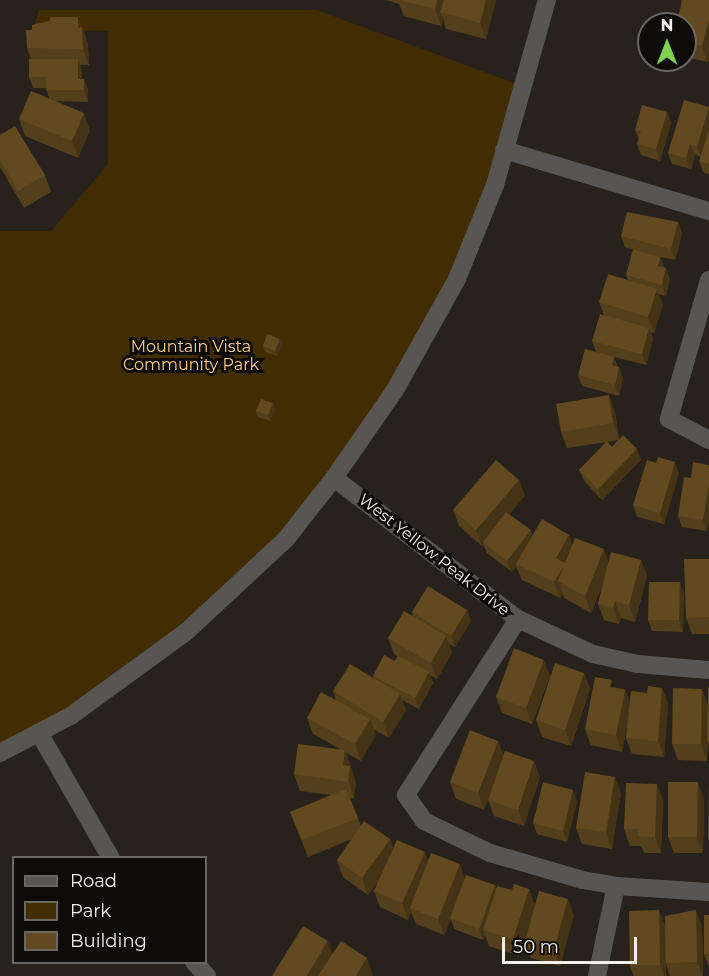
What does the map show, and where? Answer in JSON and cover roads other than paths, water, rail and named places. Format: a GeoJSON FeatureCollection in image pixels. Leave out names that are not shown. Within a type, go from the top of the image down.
{"type":"FeatureCollection","features":[{"type":"Feature","properties":{"kind":"street"},"geometry":{"type":"LineString","coordinates":[[0,753],[39,733],[132,674],[186,632],[286,539],[334,478],[395,390],[447,298],[495,185],[547,0]]}},
{"type":"Feature","properties":{"kind":"street"},"geometry":{"type":"LineString","coordinates":[[504,150],[709,211]]}},
{"type":"Feature","properties":{"kind":"street"},"geometry":{"type":"LineString","coordinates":[[709,280],[669,419],[709,440]]}},
{"type":"Feature","properties":{"kind":"street","name":"West Yellow Peak Drive"},"geometry":{"type":"LineString","coordinates":[[334,478],[518,619],[592,654],[638,664],[709,670]]}},
{"type":"Feature","properties":{"kind":"street"},"geometry":{"type":"LineString","coordinates":[[518,619],[405,795],[424,821],[490,853],[616,886],[709,892]]}},
{"type":"Feature","properties":{"kind":"street"},"geometry":{"type":"LineString","coordinates":[[39,733],[110,856]]}},
{"type":"Feature","properties":{"kind":"street"},"geometry":{"type":"LineString","coordinates":[[597,976],[616,886]]}},
{"type":"Feature","properties":{"kind":"street"},"geometry":{"type":"LineString","coordinates":[[195,964],[207,976]]}},
{"type":"Feature","properties":{"kind":"park label","name":"Mountain Vista Community Park"},"geometry":{"type":"Point","coordinates":[191,356]}}]}
